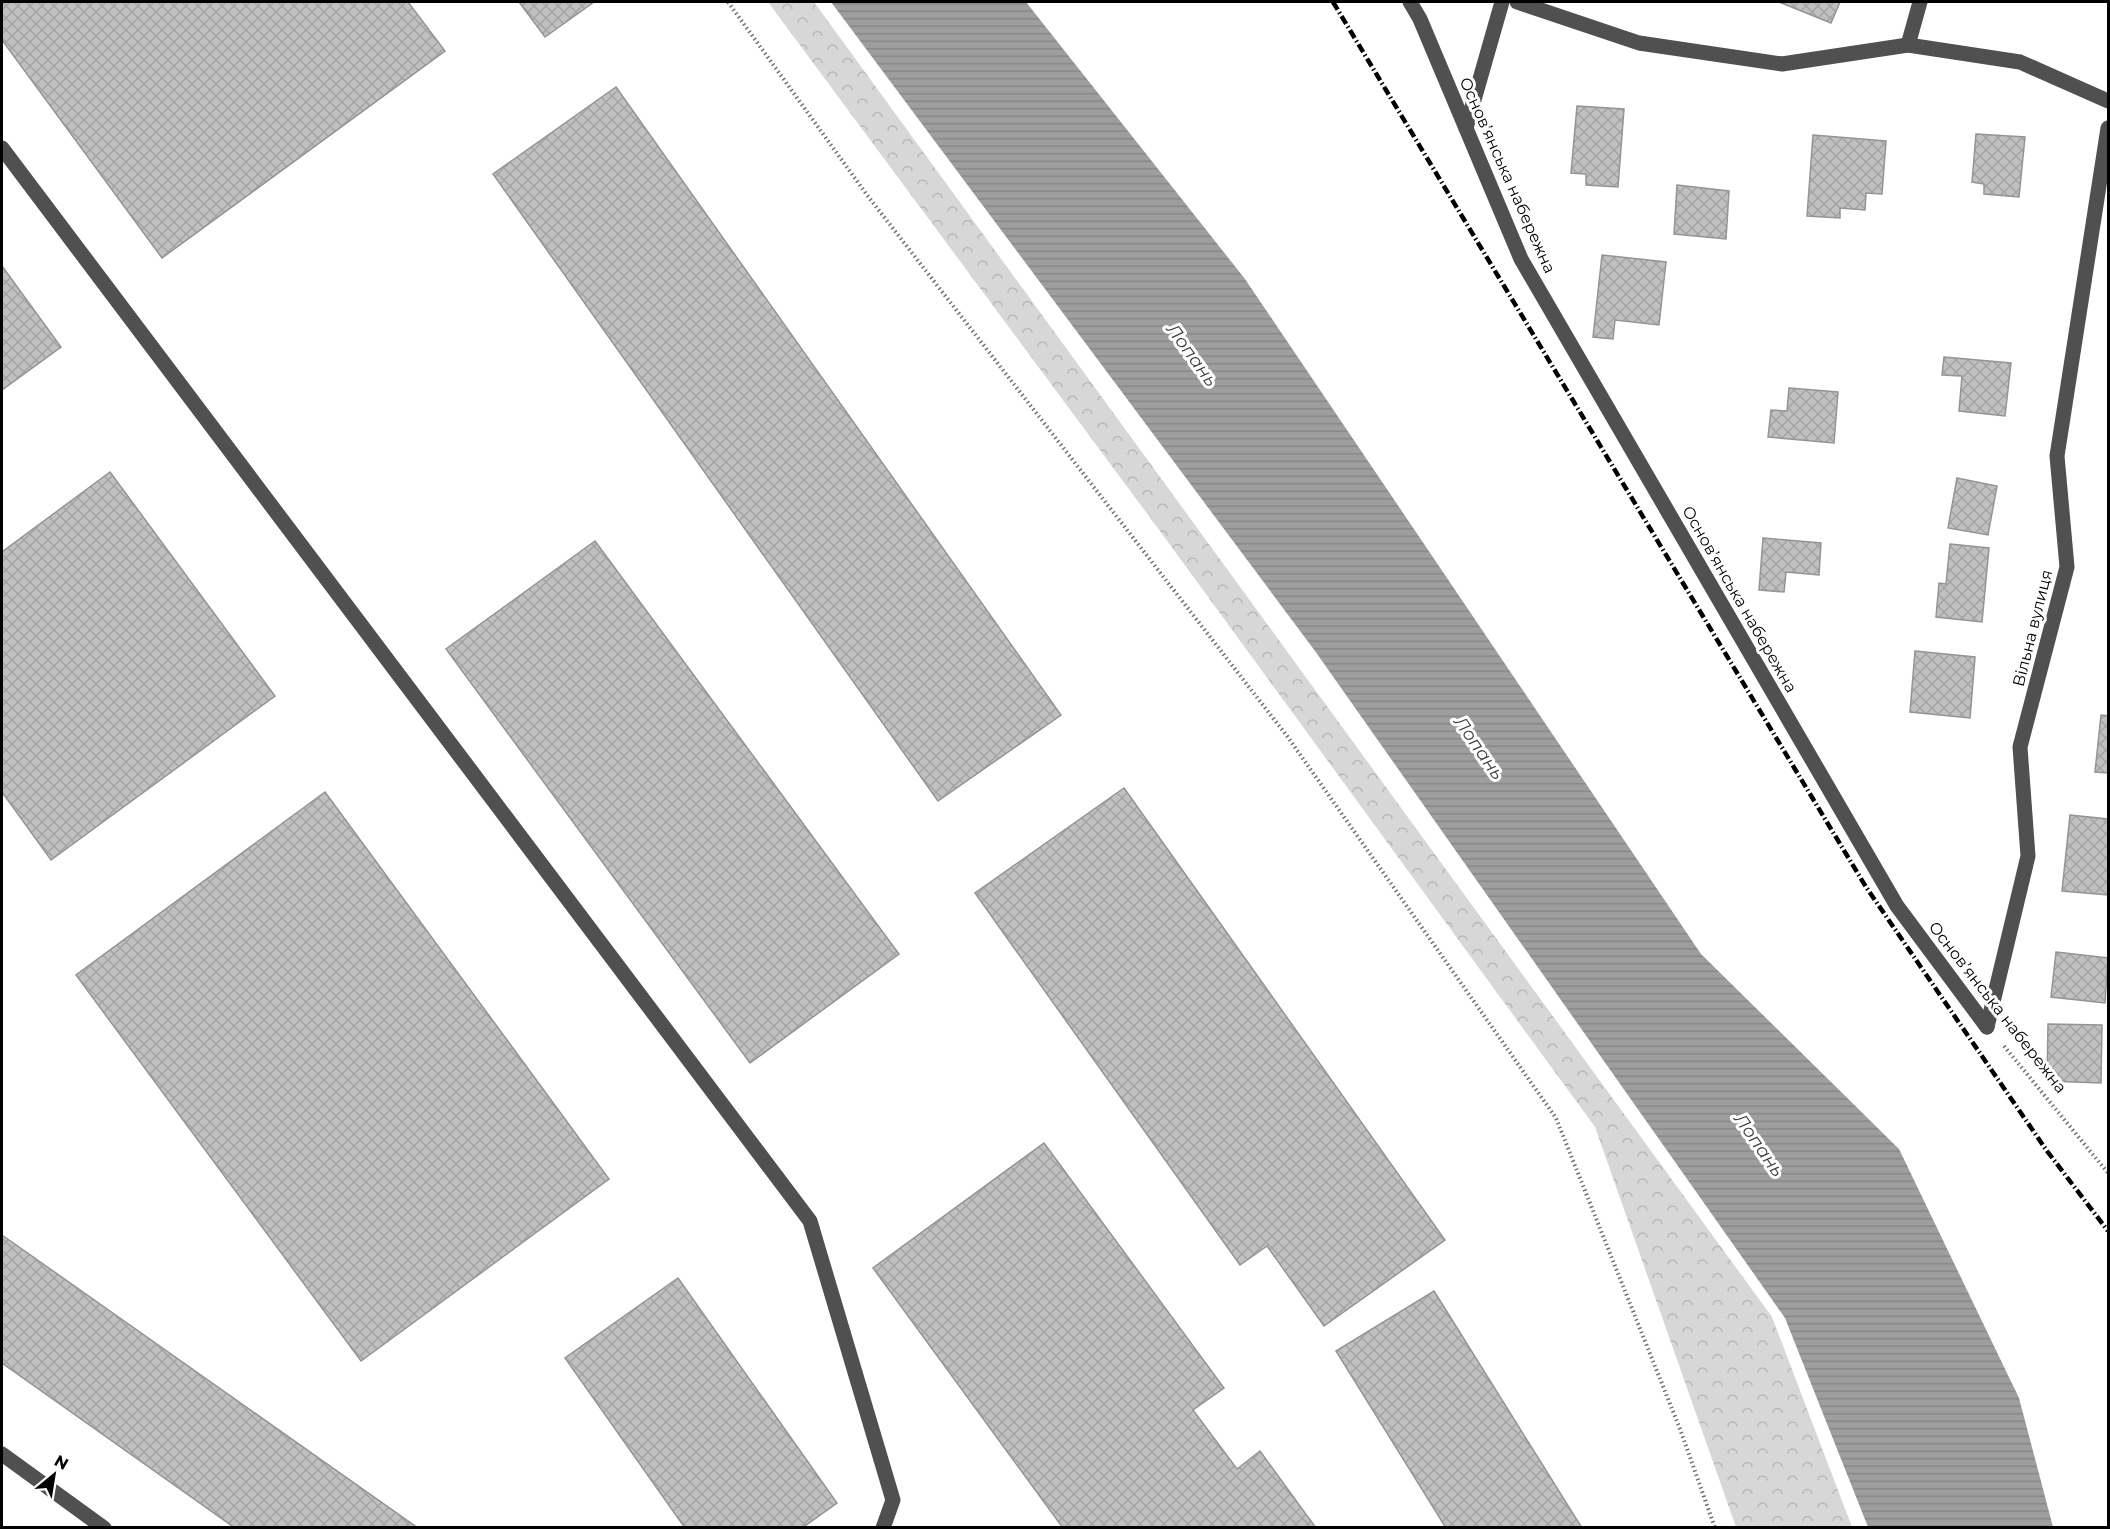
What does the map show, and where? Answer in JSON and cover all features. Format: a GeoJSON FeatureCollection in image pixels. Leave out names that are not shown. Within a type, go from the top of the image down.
{"type":"FeatureCollection","features":[{"type":"Feature","properties":{"kind":"street","name":"Основ’янська набережна"},"geometry":{"type":"LineString","coordinates":[[1410,2],[1420,19],[1521,259],[1891,896],[1988,1026]]}},
{"type":"Feature","properties":{"kind":"street"},"geometry":{"type":"LineString","coordinates":[[1466,128],[1502,2]]}},
{"type":"Feature","properties":{"kind":"street"},"geometry":{"type":"LineString","coordinates":[[1517,2],[1639,43],[1782,64],[1908,45],[2020,62],[2109,101]]}},
{"type":"Feature","properties":{"kind":"street"},"geometry":{"type":"LineString","coordinates":[[1908,45],[1920,2]]}},
{"type":"Feature","properties":{"kind":"street","name":"Вільна вулиця"},"geometry":{"type":"LineString","coordinates":[[1988,1026],[2028,856],[2020,747],[2067,567],[2057,456],[2109,128]]}},
{"type":"Feature","properties":{"kind":"street"},"geometry":{"type":"LineString","coordinates":[[2,148],[810,1221],[892,1500],[883,1527]]}},
{"type":"Feature","properties":{"kind":"street"},"geometry":{"type":"LineString","coordinates":[[2,1454],[104,1527]]}},
{"type":"Feature","properties":{"kind":"path"},"geometry":{"type":"LineString","coordinates":[[728,2],[867,195],[1287,736],[1556,1118],[1680,1429],[1715,1527]]}},
{"type":"Feature","properties":{"kind":"path","name":"Основ’янська набережна"},"geometry":{"type":"LineString","coordinates":[[1988,1026],[2109,1173]]}},
{"type":"Feature","properties":{"kind":"green space"},"geometry":{"type":"Polygon","coordinates":[[[768,2],[814,2],[1772,1317],[1852,1527],[1736,1527],[1595,1127],[1157,527],[768,2]]]}},
{"type":"Feature","properties":{"kind":"water","name":"Лопань"},"geometry":{"type":"Polygon","coordinates":[[[831,2],[1026,2],[1245,279],[1701,954],[1899,1149],[2019,1398],[2053,1527],[1868,1527],[1785,1318],[1315,651],[831,2]]]}},
{"type":"Feature","properties":{"kind":"building"},"geometry":{"type":"Polygon","coordinates":[[[2,2],[408,2],[445,51],[162,258],[2,40],[2,2]]]}},
{"type":"Feature","properties":{"kind":"building"},"geometry":{"type":"Polygon","coordinates":[[[519,2],[594,2],[545,37],[519,2]]]}},
{"type":"Feature","properties":{"kind":"building"},"geometry":{"type":"Polygon","coordinates":[[[1779,2],[1840,2],[1831,23],[1779,2]]]}},
{"type":"Feature","properties":{"kind":"building"},"geometry":{"type":"Polygon","coordinates":[[[616,87],[1061,715],[938,801],[493,174],[616,87]]]}},
{"type":"Feature","properties":{"kind":"building"},"geometry":{"type":"Polygon","coordinates":[[[1577,106],[1624,109],[1618,187],[1586,185],[1586,174],[1571,173],[1577,106]]]}},
{"type":"Feature","properties":{"kind":"building"},"geometry":{"type":"Polygon","coordinates":[[[1976,134],[2025,137],[2019,197],[1984,194],[1984,184],[1972,182],[1976,134]]]}},
{"type":"Feature","properties":{"kind":"building"},"geometry":{"type":"Polygon","coordinates":[[[1813,135],[1886,141],[1882,194],[1866,193],[1865,210],[1840,208],[1840,218],[1807,216],[1813,135]]]}},
{"type":"Feature","properties":{"kind":"building"},"geometry":{"type":"Polygon","coordinates":[[[1677,185],[1729,191],[1726,239],[1674,234],[1677,185]]]}},
{"type":"Feature","properties":{"kind":"building"},"geometry":{"type":"Polygon","coordinates":[[[1602,255],[1666,262],[1659,325],[1615,320],[1613,339],[1593,337],[1602,255]]]}},
{"type":"Feature","properties":{"kind":"building"},"geometry":{"type":"Polygon","coordinates":[[[2,266],[61,347],[2,390],[2,266]]]}},
{"type":"Feature","properties":{"kind":"building"},"geometry":{"type":"Polygon","coordinates":[[[1944,357],[2011,363],[2005,416],[1959,411],[1962,376],[1942,375],[1944,357]]]}},
{"type":"Feature","properties":{"kind":"building"},"geometry":{"type":"Polygon","coordinates":[[[1789,388],[1838,392],[1834,443],[1768,437],[1771,410],[1787,411],[1789,388]]]}},
{"type":"Feature","properties":{"kind":"building"},"geometry":{"type":"Polygon","coordinates":[[[110,472],[275,696],[51,860],[2,792],[2,552],[110,472]]]}},
{"type":"Feature","properties":{"kind":"building"},"geometry":{"type":"Polygon","coordinates":[[[1957,478],[1997,486],[1988,535],[1948,528],[1957,478]]]}},
{"type":"Feature","properties":{"kind":"building"},"geometry":{"type":"Polygon","coordinates":[[[1763,538],[1821,543],[1819,575],[1786,572],[1784,592],[1759,590],[1763,538]]]}},
{"type":"Feature","properties":{"kind":"building"},"geometry":{"type":"Polygon","coordinates":[[[595,541],[899,954],[750,1063],[446,649],[595,541]]]}},
{"type":"Feature","properties":{"kind":"building"},"geometry":{"type":"Polygon","coordinates":[[[1950,544],[1989,548],[1982,622],[1936,617],[1939,583],[1946,584],[1950,544]]]}},
{"type":"Feature","properties":{"kind":"building"},"geometry":{"type":"Polygon","coordinates":[[[1915,651],[1975,657],[1970,718],[1910,712],[1915,651]]]}},
{"type":"Feature","properties":{"kind":"building"},"geometry":{"type":"Polygon","coordinates":[[[2101,715],[2108,716],[2108,773],[2095,772],[2101,715]]]}},
{"type":"Feature","properties":{"kind":"building"},"geometry":{"type":"Polygon","coordinates":[[[1124,788],[1445,1240],[1324,1326],[1267,1246],[1240,1265],[975,893],[1124,788]]]}},
{"type":"Feature","properties":{"kind":"building"},"geometry":{"type":"Polygon","coordinates":[[[325,792],[609,1179],[361,1361],[76,975],[325,792]]]}},
{"type":"Feature","properties":{"kind":"building"},"geometry":{"type":"Polygon","coordinates":[[[2070,815],[2108,819],[2108,895],[2062,891],[2070,815]]]}},
{"type":"Feature","properties":{"kind":"building"},"geometry":{"type":"Polygon","coordinates":[[[2056,952],[2108,958],[2105,1003],[2051,997],[2056,952]]]}},
{"type":"Feature","properties":{"kind":"building"},"geometry":{"type":"Polygon","coordinates":[[[2048,1024],[2102,1025],[2101,1083],[2047,1081],[2048,1024]]]}},
{"type":"Feature","properties":{"kind":"building"},"geometry":{"type":"Polygon","coordinates":[[[1044,1143],[1224,1388],[1193,1410],[1237,1469],[1260,1451],[1316,1528],[1063,1528],[873,1268],[1044,1143]]]}},
{"type":"Feature","properties":{"kind":"building"},"geometry":{"type":"Polygon","coordinates":[[[2,1235],[418,1528],[235,1528],[2,1363],[2,1235]]]}},
{"type":"Feature","properties":{"kind":"building"},"geometry":{"type":"Polygon","coordinates":[[[678,1278],[837,1503],[802,1528],[685,1528],[565,1358],[678,1278]]]}},
{"type":"Feature","properties":{"kind":"building"},"geometry":{"type":"Polygon","coordinates":[[[1434,1291],[1582,1528],[1446,1528],[1336,1351],[1434,1291]]]}},
{"type":"Feature","properties":{"kind":"railway"},"geometry":{"type":"LineString","coordinates":[[1333,2],[1866,887],[2047,1151],[2108,1231]]}}]}
